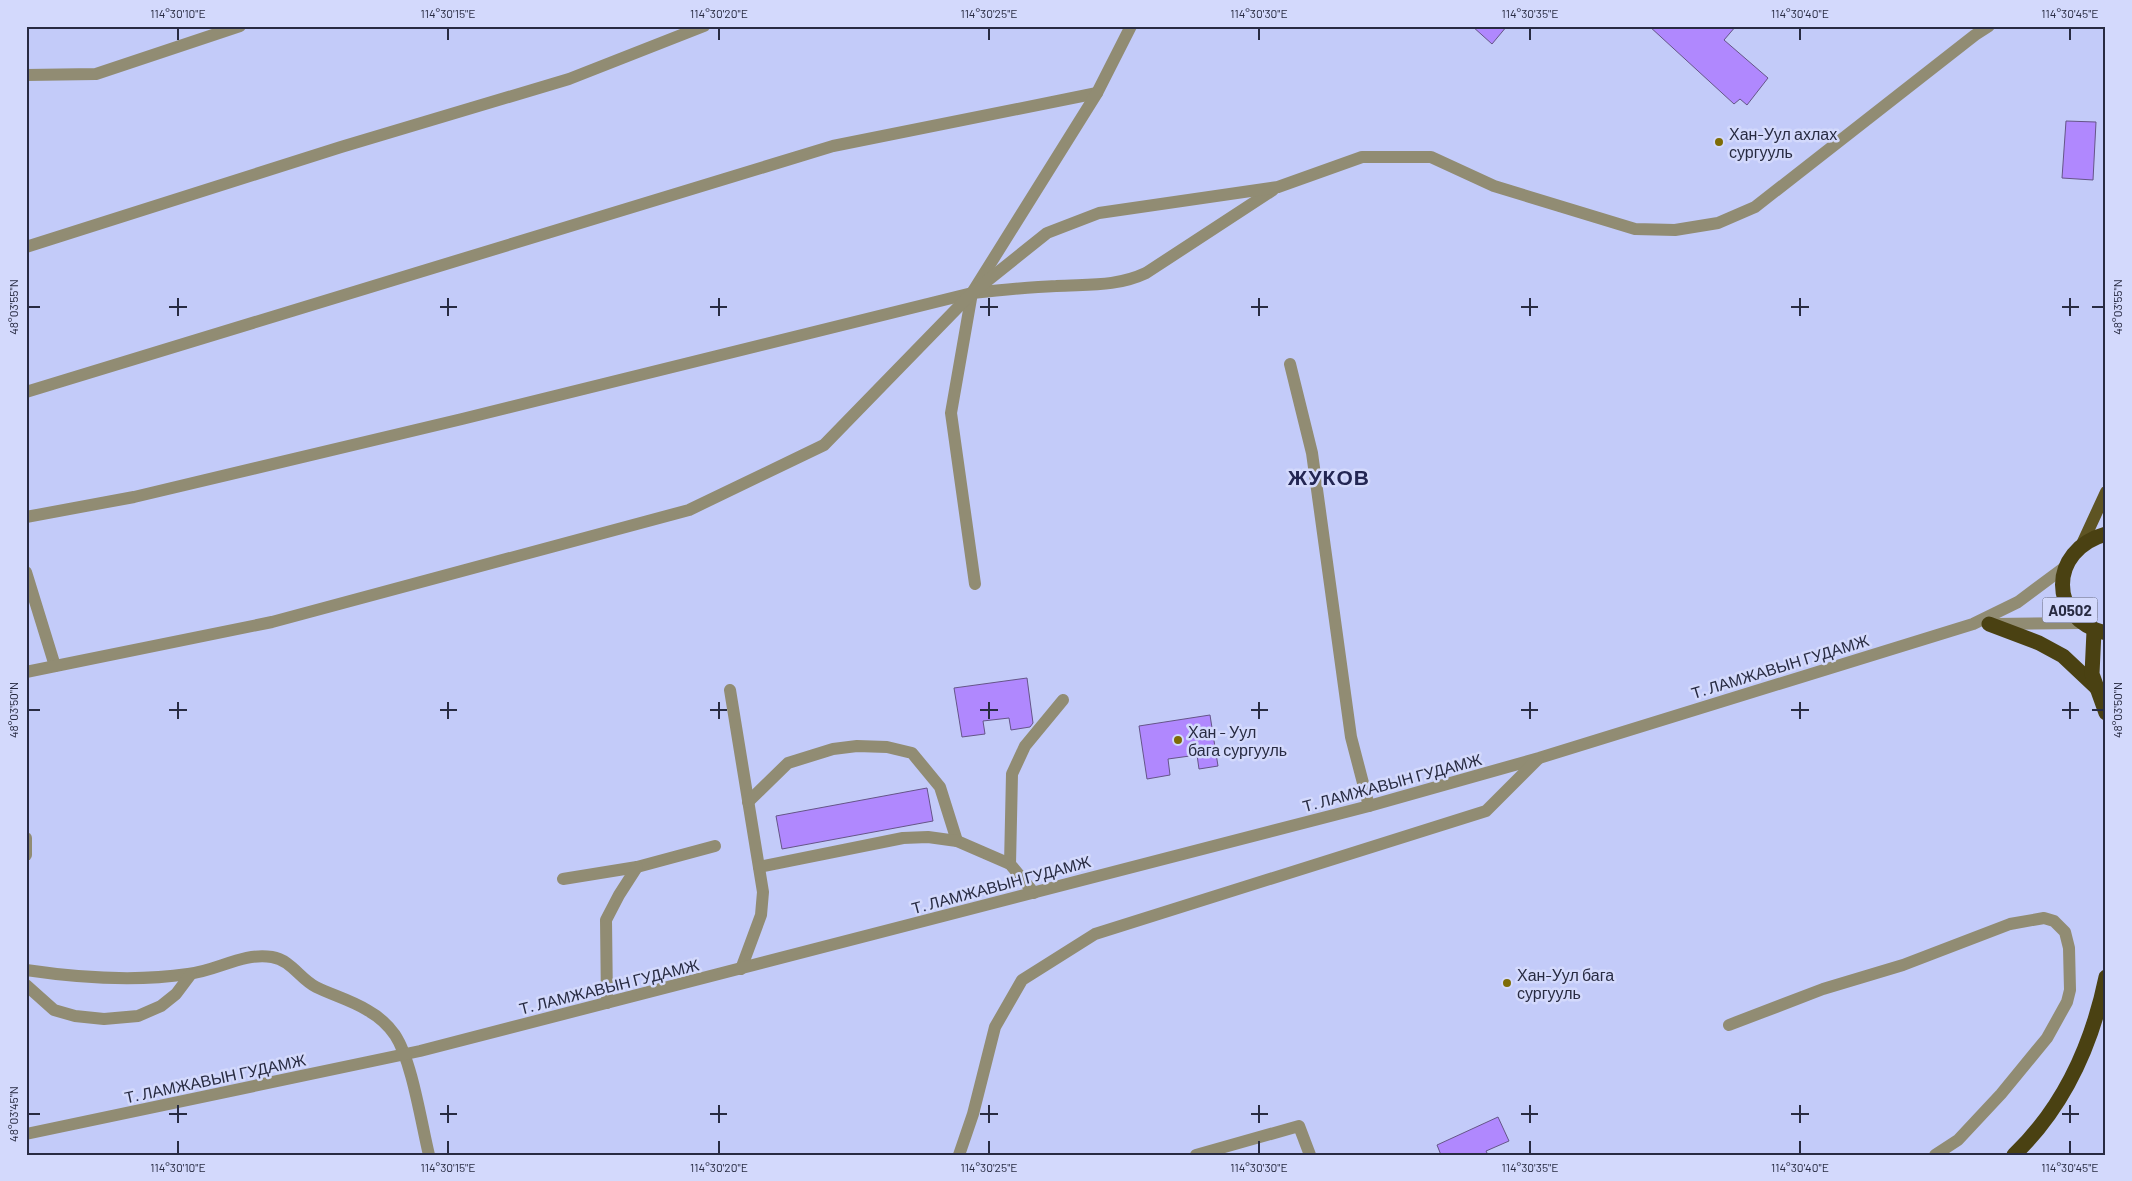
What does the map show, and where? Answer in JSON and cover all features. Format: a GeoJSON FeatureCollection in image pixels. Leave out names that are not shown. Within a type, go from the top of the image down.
{"type":"FeatureCollection","features":[{"type":"Feature","properties":{"kind":"highway"},"geometry":{"type":"LineString","coordinates":[[2065,567],[2072,554],[2082,544],[2106,534]]}},
{"type":"Feature","properties":{"kind":"highway","name":"A0502"},"geometry":{"type":"LineString","coordinates":[[2065,567],[2062,582],[2064,598],[2071,612],[2094,629],[2092,674],[2106,713]]}},
{"type":"Feature","properties":{"kind":"highway"},"geometry":{"type":"LineString","coordinates":[[1989,624],[2040,643],[2063,656],[2097,688]]}},
{"type":"Feature","properties":{"kind":"highway"},"geometry":{"type":"LineString","coordinates":[[2014,1155],[2053,1110],[2076,1072],[2100,1007],[2106,977]]}},
{"type":"Feature","properties":{"kind":"main road"},"geometry":{"type":"LineString","coordinates":[[2082,544],[2106,492]]}},
{"type":"Feature","properties":{"kind":"street"},"geometry":{"type":"LineString","coordinates":[[26,75],[96,74],[240,26]]}},
{"type":"Feature","properties":{"kind":"street"},"geometry":{"type":"LineString","coordinates":[[26,247],[341,147],[569,80],[704,26]]}},
{"type":"Feature","properties":{"kind":"street"},"geometry":{"type":"LineString","coordinates":[[975,584],[951,413],[972,293],[1097,93],[1131,26]]}},
{"type":"Feature","properties":{"kind":"street"},"geometry":{"type":"LineString","coordinates":[[26,672],[272,622],[689,510],[824,445],[972,293],[1047,233],[1099,213],[1278,187],[1362,157],[1431,157],[1494,186],[1635,229],[1675,230],[1718,223],[1755,207],[1989,26]]}},
{"type":"Feature","properties":{"kind":"street"},"geometry":{"type":"LineString","coordinates":[[26,392],[833,146],[1097,93]]}},
{"type":"Feature","properties":{"kind":"street"},"geometry":{"type":"LineString","coordinates":[[26,517],[143,495],[972,293],[1042,286],[1110,284],[1130,280],[1146,272],[1278,187]]}},
{"type":"Feature","properties":{"kind":"street"},"geometry":{"type":"LineString","coordinates":[[1290,364],[1312,453],[1351,737],[1368,806]]}},
{"type":"Feature","properties":{"kind":"street","name":"Т. ЛАМЖАВЫН ГУДАМЖ"},"geometry":{"type":"LineString","coordinates":[[26,1134],[405,1054],[1368,806],[1539,758],[1973,624],[2033,592],[2065,567]]}},
{"type":"Feature","properties":{"kind":"street"},"geometry":{"type":"LineString","coordinates":[[26,572],[55,666]]}},
{"type":"Feature","properties":{"kind":"street","name":"Т. ЛАМЖАВЫН ГУДАМЖ"},"geometry":{"type":"LineString","coordinates":[[1973,624],[2094,629]]}},
{"type":"Feature","properties":{"kind":"street"},"geometry":{"type":"LineString","coordinates":[[730,690],[763,892],[761,915],[741,969]]}},
{"type":"Feature","properties":{"kind":"street"},"geometry":{"type":"LineString","coordinates":[[1010,864],[1012,774],[1025,746],[1062,700]]}},
{"type":"Feature","properties":{"kind":"street"},"geometry":{"type":"LineString","coordinates":[[748,802],[788,763],[833,749],[857,746],[887,747],[912,753],[940,787],[957,841]]}},
{"type":"Feature","properties":{"kind":"street"},"geometry":{"type":"LineString","coordinates":[[959,1155],[973,1114],[995,1027],[1022,980],[1095,934],[1486,811],[1539,758]]}},
{"type":"Feature","properties":{"kind":"street"},"geometry":{"type":"LineString","coordinates":[[759,867],[903,838],[928,837],[957,841],[1010,864],[1034,892]]}},
{"type":"Feature","properties":{"kind":"street"},"geometry":{"type":"LineString","coordinates":[[26,838],[26,855]]}},
{"type":"Feature","properties":{"kind":"street"},"geometry":{"type":"LineString","coordinates":[[564,879],[637,867],[715,846]]}},
{"type":"Feature","properties":{"kind":"street"},"geometry":{"type":"LineString","coordinates":[[607,1003],[606,920],[637,867]]}},
{"type":"Feature","properties":{"kind":"street"},"geometry":{"type":"LineString","coordinates":[[1729,1025],[1823,989],[1903,965],[2010,924],[2044,918],[2054,921],[2065,932],[2069,948],[2070,990],[2067,1002],[2047,1038],[2001,1094],[1958,1140],[1935,1155]]}},
{"type":"Feature","properties":{"kind":"street"},"geometry":{"type":"LineString","coordinates":[[26,970],[66,976],[116,979],[155,978],[191,974],[232,961],[273,957],[293,967],[314,986],[368,1010],[385,1023],[395,1035],[405,1054],[429,1155]]}},
{"type":"Feature","properties":{"kind":"street"},"geometry":{"type":"LineString","coordinates":[[26,985],[54,1010],[75,1016],[104,1019],[138,1016],[161,1006],[176,994],[191,974]]}},
{"type":"Feature","properties":{"kind":"street"},"geometry":{"type":"LineString","coordinates":[[1196,1155],[1299,1126],[1310,1155]]}},
{"type":"Feature","properties":{"kind":"building"},"geometry":{"type":"Polygon","coordinates":[[[1472,26],[1507,26],[1492,44],[1472,26]]]}},
{"type":"Feature","properties":{"kind":"building"},"geometry":{"type":"Polygon","coordinates":[[[1649,26],[1736,26],[1724,40],[1768,78],[1747,105],[1740,99],[1734,104],[1649,26]]]}},
{"type":"Feature","properties":{"kind":"building"},"geometry":{"type":"Polygon","coordinates":[[[2066,121],[2096,122],[2093,180],[2062,178],[2066,121]]]}},
{"type":"Feature","properties":{"kind":"building"},"geometry":{"type":"Polygon","coordinates":[[[1027,678],[1033,723],[1030,727],[1011,730],[1009,718],[983,721],[985,734],[962,737],[954,688],[1027,678]]]}},
{"type":"Feature","properties":{"kind":"building","name":"Хан - Уул бага сургууль"},"geometry":{"type":"Polygon","coordinates":[[[1210,715],[1218,766],[1199,769],[1197,755],[1168,759],[1170,775],[1147,779],[1139,726],[1210,715]]]}},
{"type":"Feature","properties":{"kind":"building"},"geometry":{"type":"Polygon","coordinates":[[[927,788],[933,821],[782,849],[776,816],[927,788]]]}},
{"type":"Feature","properties":{"kind":"building"},"geometry":{"type":"Polygon","coordinates":[[[1498,1117],[1509,1141],[1486,1151],[1488,1155],[1441,1155],[1437,1145],[1498,1117]]]}},
{"type":"Feature","properties":{"kind":"place","name":"Хан-Уул ахлах сургууль"},"geometry":{"type":"Point","coordinates":[1719,142]}},
{"type":"Feature","properties":{"kind":"place","name":"Хан - Уул бага сургууль"},"geometry":{"type":"Point","coordinates":[1178,740]}},
{"type":"Feature","properties":{"kind":"place","name":"Хан-Уул бага сургууль"},"geometry":{"type":"Point","coordinates":[1507,983]}},
{"type":"Feature","properties":{"kind":"district","name":"ЖУКОВ"},"geometry":{"type":"Point","coordinates":[1329,476]}}]}
